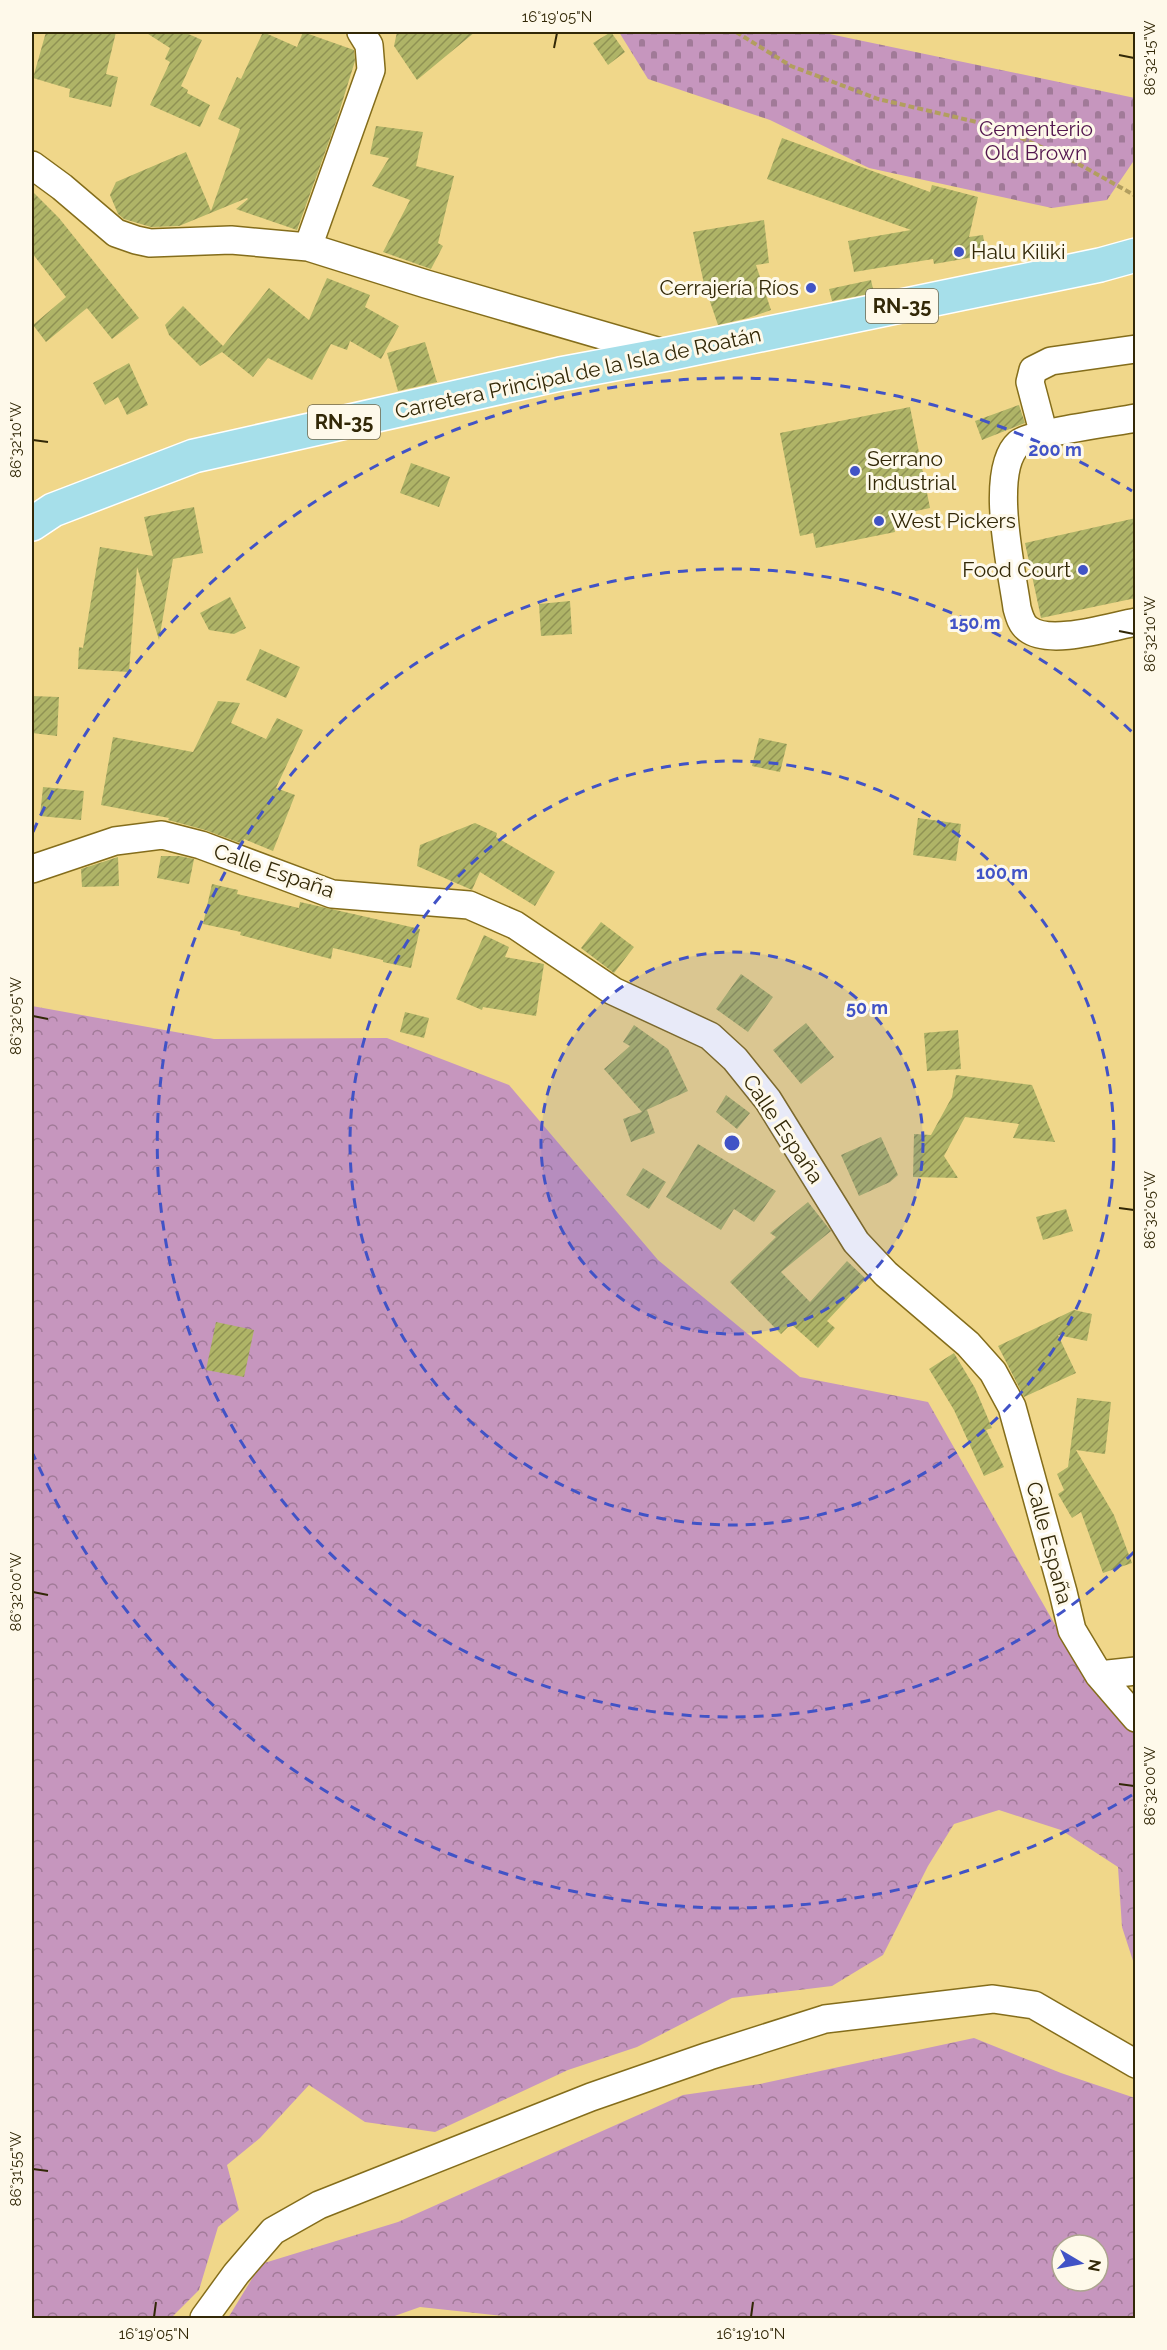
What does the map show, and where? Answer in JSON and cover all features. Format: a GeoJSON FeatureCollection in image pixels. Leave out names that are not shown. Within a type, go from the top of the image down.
{"type":"FeatureCollection","features":[{"type":"Feature","properties":{"kind":"main road","name":"Carretera Principal de la Isla de Roatán"},"geometry":{"type":"LineString","coordinates":[[32,524],[53,510],[194,456],[560,374],[1100,265],[1136,255]]}},
{"type":"Feature","properties":{"kind":"street"},"geometry":{"type":"LineString","coordinates":[[308,247],[371,70],[369,45],[361,32]]}},
{"type":"Feature","properties":{"kind":"street"},"geometry":{"type":"LineString","coordinates":[[32,165],[116,233],[136,240],[150,243],[231,240],[308,247],[426,284],[668,354]]}},
{"type":"Feature","properties":{"kind":"street"},"geometry":{"type":"LineString","coordinates":[[1044,435],[1030,382],[1033,370],[1051,362],[1136,349]]}},
{"type":"Feature","properties":{"kind":"street"},"geometry":{"type":"LineString","coordinates":[[1136,418],[1044,435],[1020,442],[1009,456],[1004,474],[1003,500],[1017,608],[1021,621],[1028,629],[1042,634],[1064,636],[1136,622]]}},
{"type":"Feature","properties":{"kind":"street","name":"Calle España"},"geometry":{"type":"LineString","coordinates":[[32,869],[115,841],[162,836],[201,845],[332,894],[469,905],[515,925],[613,991],[710,1036],[735,1059],[768,1100],[856,1242],[886,1274],[969,1344],[993,1372],[1012,1407],[1064,1592],[1072,1630],[1099,1675],[1136,1718]]}},
{"type":"Feature","properties":{"kind":"street"},"geometry":{"type":"LineString","coordinates":[[1099,1675],[1136,1671]]}},
{"type":"Feature","properties":{"kind":"street"},"geometry":{"type":"LineString","coordinates":[[204,2319],[236,2274],[273,2231],[319,2205],[591,2097],[825,2019],[993,1999],[1034,2006],[1136,2064]]}},
{"type":"Feature","properties":{"kind":"path"},"geometry":{"type":"LineString","coordinates":[[736,32],[791,66],[878,99],[994,126],[1075,162],[1136,196]]}},
{"type":"Feature","properties":{"kind":"green space","name":"Cementerio Old Brown"},"geometry":{"type":"Polygon","coordinates":[[[619,32],[820,32],[1135,98],[1135,159],[1107,200],[1052,208],[869,168],[770,120],[648,79],[619,32]]]}},
{"type":"Feature","properties":{"kind":"green space"},"geometry":{"type":"Polygon","coordinates":[[[32,1006],[214,1039],[387,1038],[509,1085],[658,1260],[800,1377],[928,1402],[1066,1644],[1135,1729],[1135,1967],[1122,1927],[1118,1867],[1061,1830],[999,1810],[954,1824],[928,1866],[883,1955],[832,1986],[732,1998],[637,2047],[568,2070],[435,2132],[365,2122],[309,2085],[260,2138],[227,2165],[239,2210],[218,2227],[199,2290],[171,2318],[32,2318],[32,1006]]]}},
{"type":"Feature","properties":{"kind":"green space"},"geometry":{"type":"Polygon","coordinates":[[[974,2038],[1061,2073],[1135,2098],[1135,2318],[522,2318],[420,2307],[389,2318],[228,2318],[261,2264],[398,2222],[683,2095],[760,2084],[974,2038]]]}},
{"type":"Feature","properties":{"kind":"building"},"geometry":{"type":"Polygon","coordinates":[[[46,32],[116,32],[106,74],[118,77],[111,107],[69,97],[70,89],[33,78],[46,32]]]}},
{"type":"Feature","properties":{"kind":"building"},"geometry":{"type":"Polygon","coordinates":[[[145,32],[184,32],[202,40],[181,86],[188,90],[187,93],[210,105],[200,127],[150,105],[170,62],[165,59],[170,48],[145,32]]]}},
{"type":"Feature","properties":{"kind":"building"},"geometry":{"type":"Polygon","coordinates":[[[263,32],[297,47],[303,32],[354,50],[355,61],[336,122],[297,230],[236,209],[247,198],[179,226],[151,227],[124,219],[118,214],[110,195],[116,182],[186,152],[211,211],[240,129],[218,119],[237,77],[241,79],[263,32]]]}},
{"type":"Feature","properties":{"kind":"building"},"geometry":{"type":"Polygon","coordinates":[[[397,32],[475,32],[417,80],[394,46],[397,32]]]}},
{"type":"Feature","properties":{"kind":"building"},"geometry":{"type":"Polygon","coordinates":[[[611,32],[625,52],[608,65],[593,43],[611,32]]]}},
{"type":"Feature","properties":{"kind":"building"},"geometry":{"type":"Polygon","coordinates":[[[376,126],[423,132],[416,166],[454,176],[438,243],[443,246],[431,269],[383,252],[410,200],[372,186],[389,158],[370,154],[376,126]]]}},
{"type":"Feature","properties":{"kind":"building"},"geometry":{"type":"Polygon","coordinates":[[[782,138],[930,192],[932,185],[978,197],[969,237],[983,235],[986,255],[934,264],[933,259],[854,272],[848,241],[911,230],[767,179],[782,138]]]}},
{"type":"Feature","properties":{"kind":"building"},"geometry":{"type":"Polygon","coordinates":[[[32,191],[59,218],[139,318],[112,339],[87,308],[46,342],[33,325],[66,297],[32,253],[32,191]]]}},
{"type":"Feature","properties":{"kind":"building"},"geometry":{"type":"Polygon","coordinates":[[[764,220],[769,263],[756,265],[771,310],[718,325],[704,284],[693,232],[764,220]]]}},
{"type":"Feature","properties":{"kind":"building"},"geometry":{"type":"Polygon","coordinates":[[[327,278],[370,295],[365,307],[399,326],[381,359],[350,341],[347,350],[331,344],[312,380],[268,358],[253,377],[222,352],[200,366],[169,335],[165,325],[183,306],[223,346],[269,288],[309,320],[327,278]]]}},
{"type":"Feature","properties":{"kind":"building"},"geometry":{"type":"Polygon","coordinates":[[[871,280],[874,293],[832,301],[829,289],[871,280]]]}},
{"type":"Feature","properties":{"kind":"building"},"geometry":{"type":"Polygon","coordinates":[[[425,342],[437,382],[398,391],[387,353],[425,342]]]}},
{"type":"Feature","properties":{"kind":"building"},"geometry":{"type":"Polygon","coordinates":[[[129,363],[148,405],[127,415],[118,397],[105,405],[93,383],[129,363]]]}},
{"type":"Feature","properties":{"kind":"building"},"geometry":{"type":"Polygon","coordinates":[[[1019,405],[1025,423],[982,440],[975,421],[1019,405]]]}},
{"type":"Feature","properties":{"kind":"building","name":"Serrano Industrial"},"geometry":{"type":"Polygon","coordinates":[[[910,407],[930,508],[892,516],[895,532],[816,548],[813,533],[800,536],[780,433],[910,407]]]}},
{"type":"Feature","properties":{"kind":"building"},"geometry":{"type":"Polygon","coordinates":[[[411,463],[450,477],[439,507],[400,493],[411,463]]]}},
{"type":"Feature","properties":{"kind":"building"},"geometry":{"type":"Polygon","coordinates":[[[194,507],[203,553],[173,559],[159,640],[137,567],[129,672],[78,669],[79,647],[83,648],[100,547],[153,556],[144,517],[194,507]]]}},
{"type":"Feature","properties":{"kind":"building","name":"Food Court"},"geometry":{"type":"Polygon","coordinates":[[[1136,518],[1136,598],[1041,618],[1025,543],[1136,518]]]}},
{"type":"Feature","properties":{"kind":"building"},"geometry":{"type":"Polygon","coordinates":[[[230,597],[246,628],[234,634],[209,630],[200,613],[230,597]]]}},
{"type":"Feature","properties":{"kind":"building"},"geometry":{"type":"Polygon","coordinates":[[[570,601],[572,634],[541,636],[539,604],[570,601]]]}},
{"type":"Feature","properties":{"kind":"building"},"geometry":{"type":"Polygon","coordinates":[[[260,649],[300,667],[286,698],[246,680],[260,649]]]}},
{"type":"Feature","properties":{"kind":"building"},"geometry":{"type":"Polygon","coordinates":[[[32,696],[59,697],[57,736],[32,733],[32,696]]]}},
{"type":"Feature","properties":{"kind":"building"},"geometry":{"type":"Polygon","coordinates":[[[218,701],[240,703],[231,723],[266,739],[277,718],[303,730],[276,788],[295,795],[273,851],[244,839],[243,844],[168,820],[169,818],[101,805],[113,737],[193,752],[218,701]]]}},
{"type":"Feature","properties":{"kind":"building"},"geometry":{"type":"Polygon","coordinates":[[[759,738],[787,744],[780,772],[752,766],[759,738]]]}},
{"type":"Feature","properties":{"kind":"building"},"geometry":{"type":"Polygon","coordinates":[[[43,787],[84,791],[81,820],[40,816],[43,787]]]}},
{"type":"Feature","properties":{"kind":"building"},"geometry":{"type":"Polygon","coordinates":[[[918,818],[961,824],[956,861],[913,855],[918,818]]]}},
{"type":"Feature","properties":{"kind":"building"},"geometry":{"type":"Polygon","coordinates":[[[475,823],[497,833],[496,837],[555,872],[535,906],[480,872],[472,890],[417,866],[420,845],[475,823]]]}},
{"type":"Feature","properties":{"kind":"building"},"geometry":{"type":"Polygon","coordinates":[[[161,856],[194,859],[189,884],[157,878],[161,856]]]}},
{"type":"Feature","properties":{"kind":"building"},"geometry":{"type":"Polygon","coordinates":[[[118,857],[119,886],[82,887],[81,869],[118,857]]]}},
{"type":"Feature","properties":{"kind":"building"},"geometry":{"type":"Polygon","coordinates":[[[212,884],[238,890],[237,894],[299,908],[300,902],[420,929],[411,968],[333,948],[331,959],[240,935],[241,932],[203,924],[212,884]]]}},
{"type":"Feature","properties":{"kind":"building"},"geometry":{"type":"Polygon","coordinates":[[[601,922],[634,947],[614,973],[581,948],[601,922]]]}},
{"type":"Feature","properties":{"kind":"building"},"geometry":{"type":"Polygon","coordinates":[[[484,935],[509,947],[505,957],[544,964],[536,1016],[483,1007],[482,1010],[456,999],[484,935]]]}},
{"type":"Feature","properties":{"kind":"building"},"geometry":{"type":"Polygon","coordinates":[[[741,974],[773,997],[748,1032],[716,1009],[741,974]]]}},
{"type":"Feature","properties":{"kind":"building"},"geometry":{"type":"Polygon","coordinates":[[[405,1012],[429,1018],[424,1038],[400,1032],[405,1012]]]}},
{"type":"Feature","properties":{"kind":"building"},"geometry":{"type":"Polygon","coordinates":[[[806,1023],[834,1057],[801,1084],[773,1050],[806,1023]]]}},
{"type":"Feature","properties":{"kind":"building"},"geometry":{"type":"Polygon","coordinates":[[[634,1025],[668,1049],[688,1091],[642,1112],[604,1069],[630,1046],[623,1042],[634,1025]]]}},
{"type":"Feature","properties":{"kind":"building"},"geometry":{"type":"Polygon","coordinates":[[[958,1030],[961,1069],[927,1071],[924,1033],[958,1030]]]}},
{"type":"Feature","properties":{"kind":"building"},"geometry":{"type":"Polygon","coordinates":[[[956,1075],[1032,1085],[1055,1142],[1013,1138],[1019,1124],[965,1117],[944,1156],[958,1178],[913,1177],[914,1134],[931,1135],[952,1097],[956,1075]]]}},
{"type":"Feature","properties":{"kind":"building"},"geometry":{"type":"Polygon","coordinates":[[[726,1095],[750,1113],[737,1129],[716,1112],[726,1095]]]}},
{"type":"Feature","properties":{"kind":"building"},"geometry":{"type":"Polygon","coordinates":[[[647,1110],[655,1133],[631,1142],[623,1119],[647,1110]]]}},
{"type":"Feature","properties":{"kind":"building"},"geometry":{"type":"Polygon","coordinates":[[[881,1137],[898,1175],[890,1182],[859,1196],[841,1155],[881,1137]]]}},
{"type":"Feature","properties":{"kind":"building"},"geometry":{"type":"Polygon","coordinates":[[[698,1144],[776,1191],[754,1222],[734,1209],[721,1230],[666,1197],[698,1144]]]}},
{"type":"Feature","properties":{"kind":"building"},"geometry":{"type":"Polygon","coordinates":[[[643,1168],[666,1182],[649,1209],[626,1195],[643,1168]]]}},
{"type":"Feature","properties":{"kind":"building"},"geometry":{"type":"Polygon","coordinates":[[[808,1202],[831,1231],[781,1272],[810,1302],[847,1261],[866,1279],[827,1321],[835,1328],[818,1348],[791,1324],[781,1334],[730,1282],[776,1237],[770,1233],[808,1202]]]}},
{"type":"Feature","properties":{"kind":"building"},"geometry":{"type":"Polygon","coordinates":[[[1066,1209],[1073,1231],[1043,1240],[1036,1217],[1066,1209]]]}},
{"type":"Feature","properties":{"kind":"building"},"geometry":{"type":"Polygon","coordinates":[[[1074,1310],[1092,1314],[1087,1341],[1058,1335],[1076,1373],[1024,1397],[998,1346],[1074,1310]]]}},
{"type":"Feature","properties":{"kind":"building"},"geometry":{"type":"Polygon","coordinates":[[[216,1322],[254,1330],[244,1377],[206,1370],[216,1322]]]}},
{"type":"Feature","properties":{"kind":"building"},"geometry":{"type":"Polygon","coordinates":[[[954,1353],[975,1388],[992,1428],[986,1430],[1004,1467],[984,1476],[954,1410],[929,1369],[954,1353]]]}},
{"type":"Feature","properties":{"kind":"building"},"geometry":{"type":"Polygon","coordinates":[[[1077,1398],[1111,1402],[1105,1454],[1076,1450],[1114,1515],[1132,1563],[1103,1573],[1081,1512],[1072,1518],[1058,1494],[1064,1490],[1057,1474],[1068,1467],[1077,1398]]]}},
{"type":"Feature","properties":{"kind":"place","name":"Halu Kiliki"},"geometry":{"type":"Point","coordinates":[959,252]}},
{"type":"Feature","properties":{"kind":"place","name":"Cerrajería Ríos"},"geometry":{"type":"Point","coordinates":[811,288]}},
{"type":"Feature","properties":{"kind":"place","name":"Serrano Industrial"},"geometry":{"type":"Point","coordinates":[855,471]}},
{"type":"Feature","properties":{"kind":"place","name":"West Pickers"},"geometry":{"type":"Point","coordinates":[879,521]}},
{"type":"Feature","properties":{"kind":"place","name":"Food Court"},"geometry":{"type":"Point","coordinates":[1083,570]}}]}
